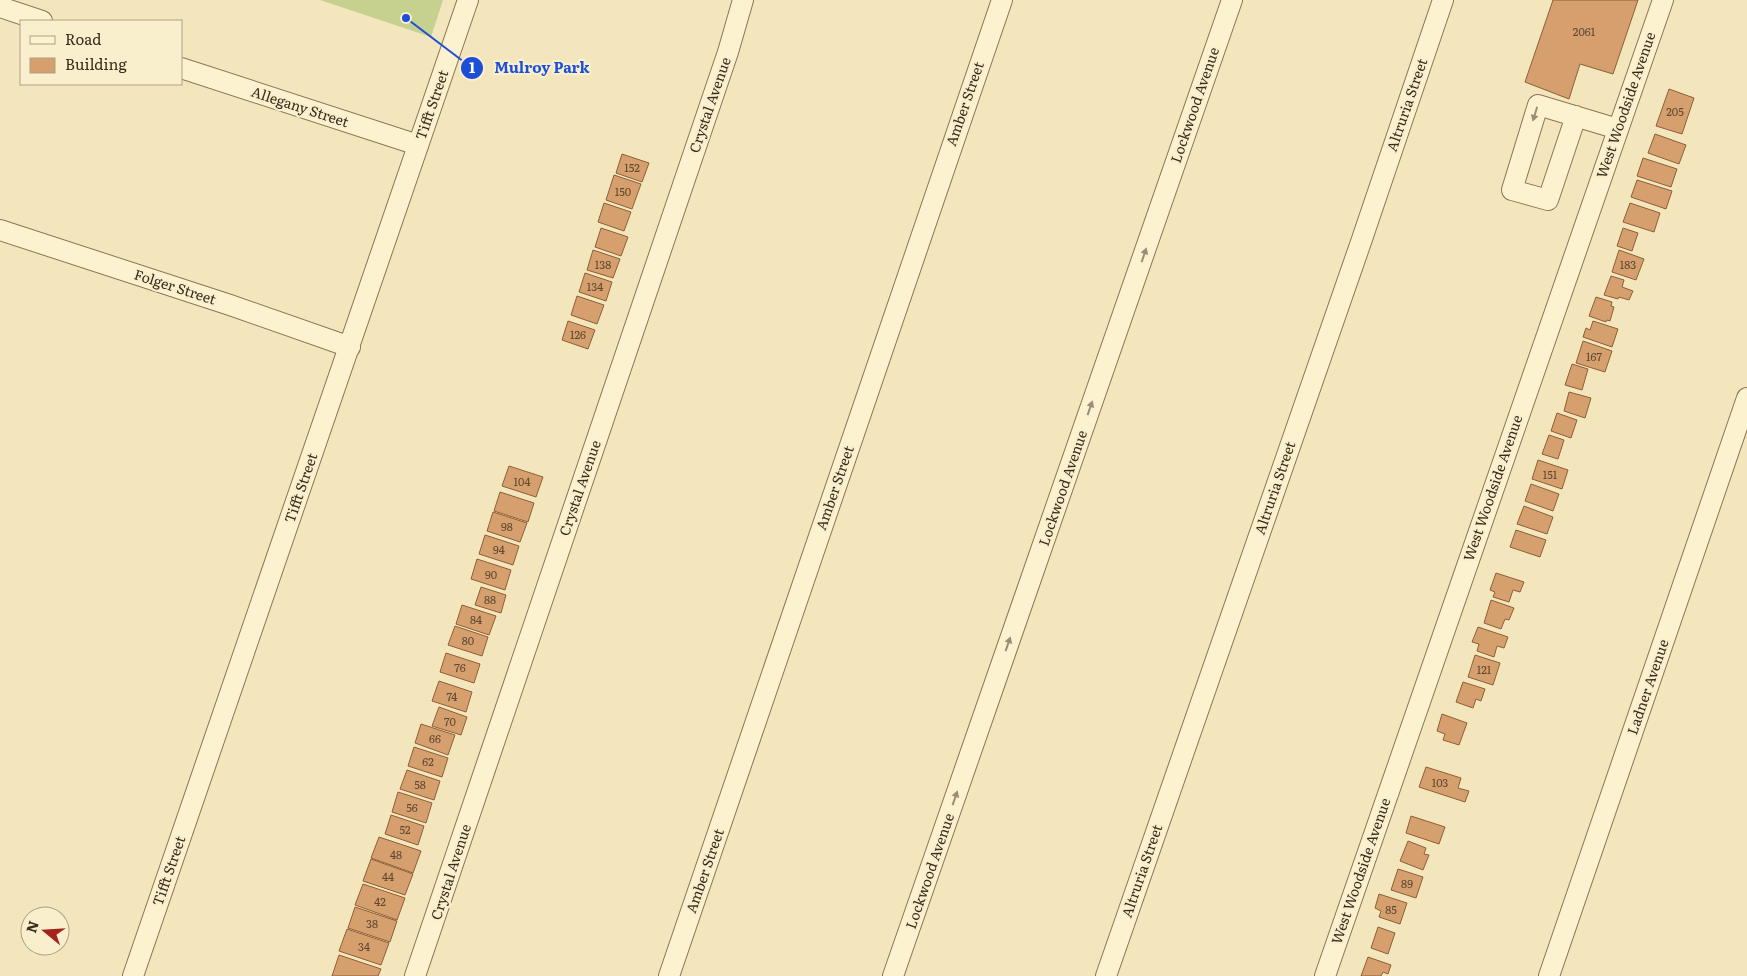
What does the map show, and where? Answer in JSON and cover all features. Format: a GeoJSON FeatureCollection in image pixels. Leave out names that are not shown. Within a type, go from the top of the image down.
{"type":"FeatureCollection","features":[{"type":"Feature","properties":{"kind":"street","name":"Tifft Street"},"geometry":{"type":"LineString","coordinates":[[133,976],[468,0]]}},
{"type":"Feature","properties":{"kind":"street","name":"Crystal Avenue"},"geometry":{"type":"LineString","coordinates":[[415,976],[728,52],[742,0]]}},
{"type":"Feature","properties":{"kind":"street","name":"Amber Street"},"geometry":{"type":"LineString","coordinates":[[670,976],[1002,0]]}},
{"type":"Feature","properties":{"kind":"street","name":"Lockwood Avenue"},"geometry":{"type":"LineString","coordinates":[[893,976],[1232,0]]}},
{"type":"Feature","properties":{"kind":"street","name":"Altruria Street"},"geometry":{"type":"LineString","coordinates":[[1106,976],[1443,0]]}},
{"type":"Feature","properties":{"kind":"street","name":"West Woodside Avenue"},"geometry":{"type":"LineString","coordinates":[[1325,976],[1663,0]]}},
{"type":"Feature","properties":{"kind":"street"},"geometry":{"type":"LineString","coordinates":[[0,7],[39,20]]}},
{"type":"Feature","properties":{"kind":"street","name":"Allegany Street"},"geometry":{"type":"LineString","coordinates":[[182,68],[418,145]]}},
{"type":"Feature","properties":{"kind":"street"},"geometry":{"type":"LineString","coordinates":[[1576,116],[1548,200],[1512,190],[1538,105],[1576,116],[1618,129]]}},
{"type":"Feature","properties":{"kind":"street","name":"Folger Street"},"geometry":{"type":"LineString","coordinates":[[0,230],[230,305],[350,347]]}},
{"type":"Feature","properties":{"kind":"street","name":"Ladner Avenue"},"geometry":{"type":"LineString","coordinates":[[1549,976],[1747,398]]}},
{"type":"Feature","properties":{"kind":"green space"},"geometry":{"type":"Polygon","coordinates":[[[320,0],[443,0],[431,37],[320,0]]]}},
{"type":"Feature","properties":{"kind":"building"},"geometry":{"type":"Polygon","coordinates":[[[1553,0],[1638,0],[1613,74],[1580,64],[1569,99],[1525,82],[1553,0]]]}},
{"type":"Feature","properties":{"kind":"building"},"geometry":{"type":"Polygon","coordinates":[[[1669,89],[1694,98],[1682,134],[1656,126],[1669,89]]]}},
{"type":"Feature","properties":{"kind":"building"},"geometry":{"type":"Polygon","coordinates":[[[1655,134],[1686,145],[1679,164],[1648,153],[1655,134]]]}},
{"type":"Feature","properties":{"kind":"building"},"geometry":{"type":"Polygon","coordinates":[[[622,154],[649,163],[642,182],[616,173],[622,154]]]}},
{"type":"Feature","properties":{"kind":"building"},"geometry":{"type":"Polygon","coordinates":[[[1643,158],[1677,169],[1671,187],[1637,176],[1643,158]]]}},
{"type":"Feature","properties":{"kind":"building"},"geometry":{"type":"Polygon","coordinates":[[[614,175],[641,184],[632,209],[606,200],[614,175]]]}},
{"type":"Feature","properties":{"kind":"building"},"geometry":{"type":"Polygon","coordinates":[[[1637,180],[1672,191],[1666,209],[1631,197],[1637,180]]]}},
{"type":"Feature","properties":{"kind":"building"},"geometry":{"type":"Polygon","coordinates":[[[604,203],[631,212],[624,231],[598,222],[604,203]]]}},
{"type":"Feature","properties":{"kind":"building"},"geometry":{"type":"Polygon","coordinates":[[[1630,203],[1660,213],[1654,232],[1623,222],[1630,203]]]}},
{"type":"Feature","properties":{"kind":"building"},"geometry":{"type":"Polygon","coordinates":[[[601,228],[628,237],[621,256],[595,247],[601,228]]]}},
{"type":"Feature","properties":{"kind":"building"},"geometry":{"type":"Polygon","coordinates":[[[1623,228],[1638,233],[1632,251],[1617,246],[1623,228]]]}},
{"type":"Feature","properties":{"kind":"building"},"geometry":{"type":"Polygon","coordinates":[[[593,250],[620,259],[613,278],[587,270],[593,250]]]}},
{"type":"Feature","properties":{"kind":"building"},"geometry":{"type":"Polygon","coordinates":[[[1619,250],[1644,259],[1636,280],[1612,272],[1619,250]]]}},
{"type":"Feature","properties":{"kind":"building"},"geometry":{"type":"Polygon","coordinates":[[[585,273],[612,282],[606,301],[579,292],[585,273]]]}},
{"type":"Feature","properties":{"kind":"building"},"geometry":{"type":"Polygon","coordinates":[[[1611,276],[1624,280],[1622,287],[1633,291],[1629,300],[1604,295],[1611,276]]]}},
{"type":"Feature","properties":{"kind":"building"},"geometry":{"type":"Polygon","coordinates":[[[577,296],[604,305],[597,324],[571,315],[577,296]]]}},
{"type":"Feature","properties":{"kind":"building"},"geometry":{"type":"Polygon","coordinates":[[[1596,297],[1612,302],[1611,306],[1614,307],[1610,321],[1607,320],[1606,322],[1589,316],[1596,297]]]}},
{"type":"Feature","properties":{"kind":"building"},"geometry":{"type":"Polygon","coordinates":[[[568,321],[595,330],[588,349],[562,340],[568,321]]]}},
{"type":"Feature","properties":{"kind":"building"},"geometry":{"type":"Polygon","coordinates":[[[1593,321],[1618,329],[1612,347],[1583,337],[1586,328],[1590,330],[1593,321]]]}},
{"type":"Feature","properties":{"kind":"building"},"geometry":{"type":"Polygon","coordinates":[[[1583,341],[1612,351],[1605,372],[1576,363],[1583,341]]]}},
{"type":"Feature","properties":{"kind":"building"},"geometry":{"type":"Polygon","coordinates":[[[1572,364],[1588,369],[1582,390],[1565,385],[1572,364]]]}},
{"type":"Feature","properties":{"kind":"building"},"geometry":{"type":"Polygon","coordinates":[[[1569,392],[1591,398],[1585,418],[1564,411],[1569,392]]]}},
{"type":"Feature","properties":{"kind":"building"},"geometry":{"type":"Polygon","coordinates":[[[1557,413],[1577,420],[1571,438],[1551,431],[1557,413]]]}},
{"type":"Feature","properties":{"kind":"building"},"geometry":{"type":"Polygon","coordinates":[[[1549,435],[1564,440],[1558,459],[1542,454],[1549,435]]]}},
{"type":"Feature","properties":{"kind":"building"},"geometry":{"type":"Polygon","coordinates":[[[1538,460],[1568,470],[1562,489],[1532,479],[1538,460]]]}},
{"type":"Feature","properties":{"kind":"building"},"geometry":{"type":"Polygon","coordinates":[[[509,466],[543,477],[536,497],[502,486],[509,466]]]}},
{"type":"Feature","properties":{"kind":"building"},"geometry":{"type":"Polygon","coordinates":[[[1531,484],[1559,494],[1553,511],[1525,501],[1531,484]]]}},
{"type":"Feature","properties":{"kind":"building"},"geometry":{"type":"Polygon","coordinates":[[[500,492],[534,503],[528,522],[494,511],[500,492]]]}},
{"type":"Feature","properties":{"kind":"building"},"geometry":{"type":"Polygon","coordinates":[[[1524,506],[1553,517],[1547,534],[1517,524],[1524,506]]]}},
{"type":"Feature","properties":{"kind":"building"},"geometry":{"type":"Polygon","coordinates":[[[493,512],[527,523],[520,542],[487,531],[493,512]]]}},
{"type":"Feature","properties":{"kind":"building"},"geometry":{"type":"Polygon","coordinates":[[[1516,530],[1546,540],[1540,557],[1510,547],[1516,530]]]}},
{"type":"Feature","properties":{"kind":"building"},"geometry":{"type":"Polygon","coordinates":[[[485,535],[519,546],[513,565],[479,554],[485,535]]]}},
{"type":"Feature","properties":{"kind":"building"},"geometry":{"type":"Polygon","coordinates":[[[477,559],[511,570],[505,590],[471,579],[477,559]]]}},
{"type":"Feature","properties":{"kind":"building"},"geometry":{"type":"Polygon","coordinates":[[[1496,573],[1524,582],[1520,592],[1513,590],[1509,602],[1493,597],[1495,592],[1490,590],[1496,573]]]}},
{"type":"Feature","properties":{"kind":"building"},"geometry":{"type":"Polygon","coordinates":[[[481,587],[506,595],[501,613],[475,605],[481,587]]]}},
{"type":"Feature","properties":{"kind":"building"},"geometry":{"type":"Polygon","coordinates":[[[1491,600],[1514,608],[1509,620],[1505,619],[1501,629],[1484,623],[1491,600]]]}},
{"type":"Feature","properties":{"kind":"building"},"geometry":{"type":"Polygon","coordinates":[[[462,605],[496,616],[489,635],[456,624],[462,605]]]}},
{"type":"Feature","properties":{"kind":"building"},"geometry":{"type":"Polygon","coordinates":[[[455,626],[488,637],[482,656],[448,645],[455,626]]]}},
{"type":"Feature","properties":{"kind":"building"},"geometry":{"type":"Polygon","coordinates":[[[1478,627],[1508,637],[1504,648],[1497,646],[1494,657],[1477,651],[1479,644],[1472,642],[1478,627]]]}},
{"type":"Feature","properties":{"kind":"building"},"geometry":{"type":"Polygon","coordinates":[[[446,653],[480,664],[474,683],[440,672],[446,653]]]}},
{"type":"Feature","properties":{"kind":"building"},"geometry":{"type":"Polygon","coordinates":[[[1475,655],[1500,663],[1493,685],[1468,677],[1475,655]]]}},
{"type":"Feature","properties":{"kind":"building"},"geometry":{"type":"Polygon","coordinates":[[[439,681],[472,692],[466,712],[432,701],[439,681]]]}},
{"type":"Feature","properties":{"kind":"building"},"geometry":{"type":"Polygon","coordinates":[[[1463,682],[1485,689],[1481,701],[1476,699],[1473,708],[1456,702],[1463,682]]]}},
{"type":"Feature","properties":{"kind":"building"},"geometry":{"type":"Polygon","coordinates":[[[439,707],[467,717],[461,735],[432,726],[439,707]]]}},
{"type":"Feature","properties":{"kind":"building"},"geometry":{"type":"Polygon","coordinates":[[[1442,714],[1467,723],[1459,745],[1443,740],[1445,734],[1437,731],[1442,714]]]}},
{"type":"Feature","properties":{"kind":"building"},"geometry":{"type":"Polygon","coordinates":[[[421,724],[455,735],[448,755],[415,743],[421,724]]]}},
{"type":"Feature","properties":{"kind":"building"},"geometry":{"type":"Polygon","coordinates":[[[414,747],[448,758],[442,777],[408,766],[414,747]]]}},
{"type":"Feature","properties":{"kind":"building"},"geometry":{"type":"Polygon","coordinates":[[[1426,767],[1461,778],[1458,788],[1469,791],[1465,802],[1419,787],[1426,767]]]}},
{"type":"Feature","properties":{"kind":"building"},"geometry":{"type":"Polygon","coordinates":[[[407,770],[440,781],[434,800],[400,789],[407,770]]]}},
{"type":"Feature","properties":{"kind":"building"},"geometry":{"type":"Polygon","coordinates":[[[398,792],[432,803],[426,823],[392,812],[398,792]]]}},
{"type":"Feature","properties":{"kind":"building"},"geometry":{"type":"Polygon","coordinates":[[[391,815],[424,826],[418,845],[385,834],[391,815]]]}},
{"type":"Feature","properties":{"kind":"building"},"geometry":{"type":"Polygon","coordinates":[[[1411,816],[1445,827],[1439,844],[1406,833],[1411,816]]]}},
{"type":"Feature","properties":{"kind":"building"},"geometry":{"type":"Polygon","coordinates":[[[379,837],[421,851],[413,873],[371,858],[379,837]]]}},
{"type":"Feature","properties":{"kind":"building"},"geometry":{"type":"Polygon","coordinates":[[[1408,841],[1426,848],[1424,854],[1429,855],[1423,870],[1400,861],[1408,841]]]}},
{"type":"Feature","properties":{"kind":"building"},"geometry":{"type":"Polygon","coordinates":[[[371,859],[413,874],[405,895],[363,881],[371,859]]]}},
{"type":"Feature","properties":{"kind":"building"},"geometry":{"type":"Polygon","coordinates":[[[1398,869],[1423,877],[1416,898],[1391,890],[1398,869]]]}},
{"type":"Feature","properties":{"kind":"building"},"geometry":{"type":"Polygon","coordinates":[[[363,884],[405,898],[397,920],[355,905],[363,884]]]}},
{"type":"Feature","properties":{"kind":"building"},"geometry":{"type":"Polygon","coordinates":[[[1379,894],[1407,903],[1400,924],[1379,917],[1381,911],[1375,908],[1379,894]]]}},
{"type":"Feature","properties":{"kind":"building"},"geometry":{"type":"Polygon","coordinates":[[[355,907],[397,921],[390,942],[348,928],[355,907]]]}},
{"type":"Feature","properties":{"kind":"building"},"geometry":{"type":"Polygon","coordinates":[[[1378,927],[1395,933],[1388,954],[1371,948],[1378,927]]]}},
{"type":"Feature","properties":{"kind":"building"},"geometry":{"type":"Polygon","coordinates":[[[347,929],[389,943],[381,965],[339,951],[347,929]]]}},
{"type":"Feature","properties":{"kind":"building"},"geometry":{"type":"Polygon","coordinates":[[[339,955],[381,969],[378,976],[332,976],[339,955]]]}},
{"type":"Feature","properties":{"kind":"building"},"geometry":{"type":"Polygon","coordinates":[[[1368,957],[1391,965],[1388,974],[1383,972],[1381,976],[1361,976],[1368,957]]]}},
{"type":"Feature","properties":{"kind":"place","name":"Mulroy Park"},"geometry":{"type":"Point","coordinates":[406,18]}}]}
